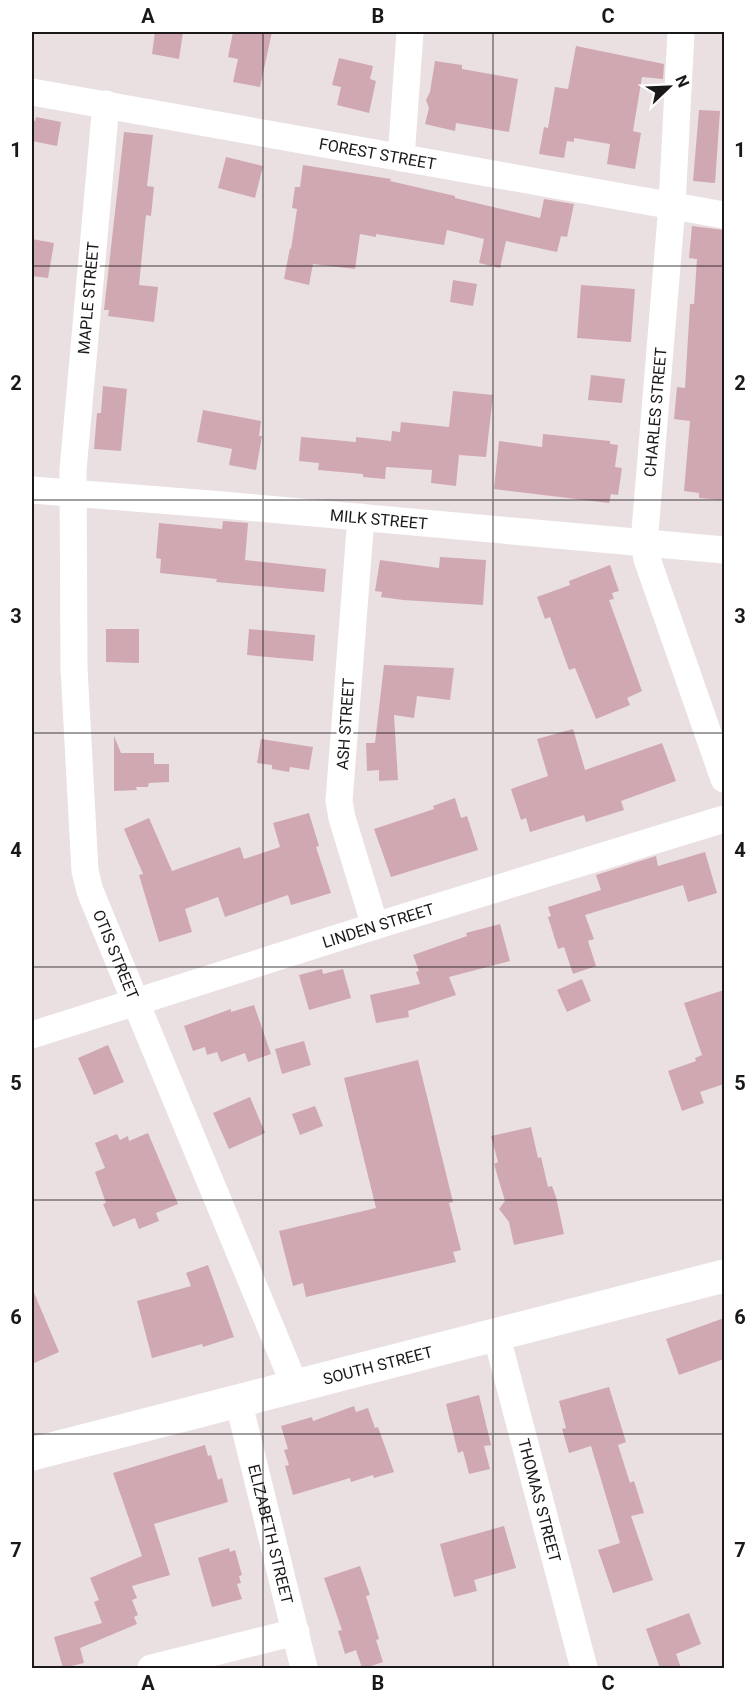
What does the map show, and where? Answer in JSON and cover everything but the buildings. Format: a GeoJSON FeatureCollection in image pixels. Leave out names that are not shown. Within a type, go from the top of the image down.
{"type":"FeatureCollection","features":[{"type":"Feature","properties":{"kind":"main road","name":"SOUTH STREET"},"geometry":{"type":"LineString","coordinates":[[32,1454],[724,1276]]}},
{"type":"Feature","properties":{"kind":"street"},"geometry":{"type":"LineString","coordinates":[[401,158],[410,32]]}},
{"type":"Feature","properties":{"kind":"street","name":"CHARLES STREET"},"geometry":{"type":"LineString","coordinates":[[681,32],[672,205],[644,543],[647,559],[724,779]]}},
{"type":"Feature","properties":{"kind":"street","name":"FOREST STREET"},"geometry":{"type":"LineString","coordinates":[[32,92],[724,215]]}},
{"type":"Feature","properties":{"kind":"street","name":"MAPLE STREET"},"geometry":{"type":"LineString","coordinates":[[74,493],[73,470],[106,104]]}},
{"type":"Feature","properties":{"kind":"street","name":"MILK STREET"},"geometry":{"type":"LineString","coordinates":[[32,490],[724,550]]}},
{"type":"Feature","properties":{"kind":"street","name":"OTIS STREET"},"geometry":{"type":"LineString","coordinates":[[74,493],[74,668],[85,871],[90,891],[295,1386]]}},
{"type":"Feature","properties":{"kind":"street","name":"ASH STREET"},"geometry":{"type":"LineString","coordinates":[[361,518],[339,801],[342,818],[375,926]]}},
{"type":"Feature","properties":{"kind":"street","name":"LINDEN STREET"},"geometry":{"type":"LineString","coordinates":[[32,1035],[375,926],[724,819]]}},
{"type":"Feature","properties":{"kind":"street","name":"THOMAS STREET"},"geometry":{"type":"LineString","coordinates":[[496,1334],[584,1668]]}},
{"type":"Feature","properties":{"kind":"street","name":"ELIZABETH STREET"},"geometry":{"type":"LineString","coordinates":[[238,1400],[304,1668]]}},
{"type":"Feature","properties":{"kind":"street"},"geometry":{"type":"LineString","coordinates":[[151,1668],[296,1632]]}}]}
